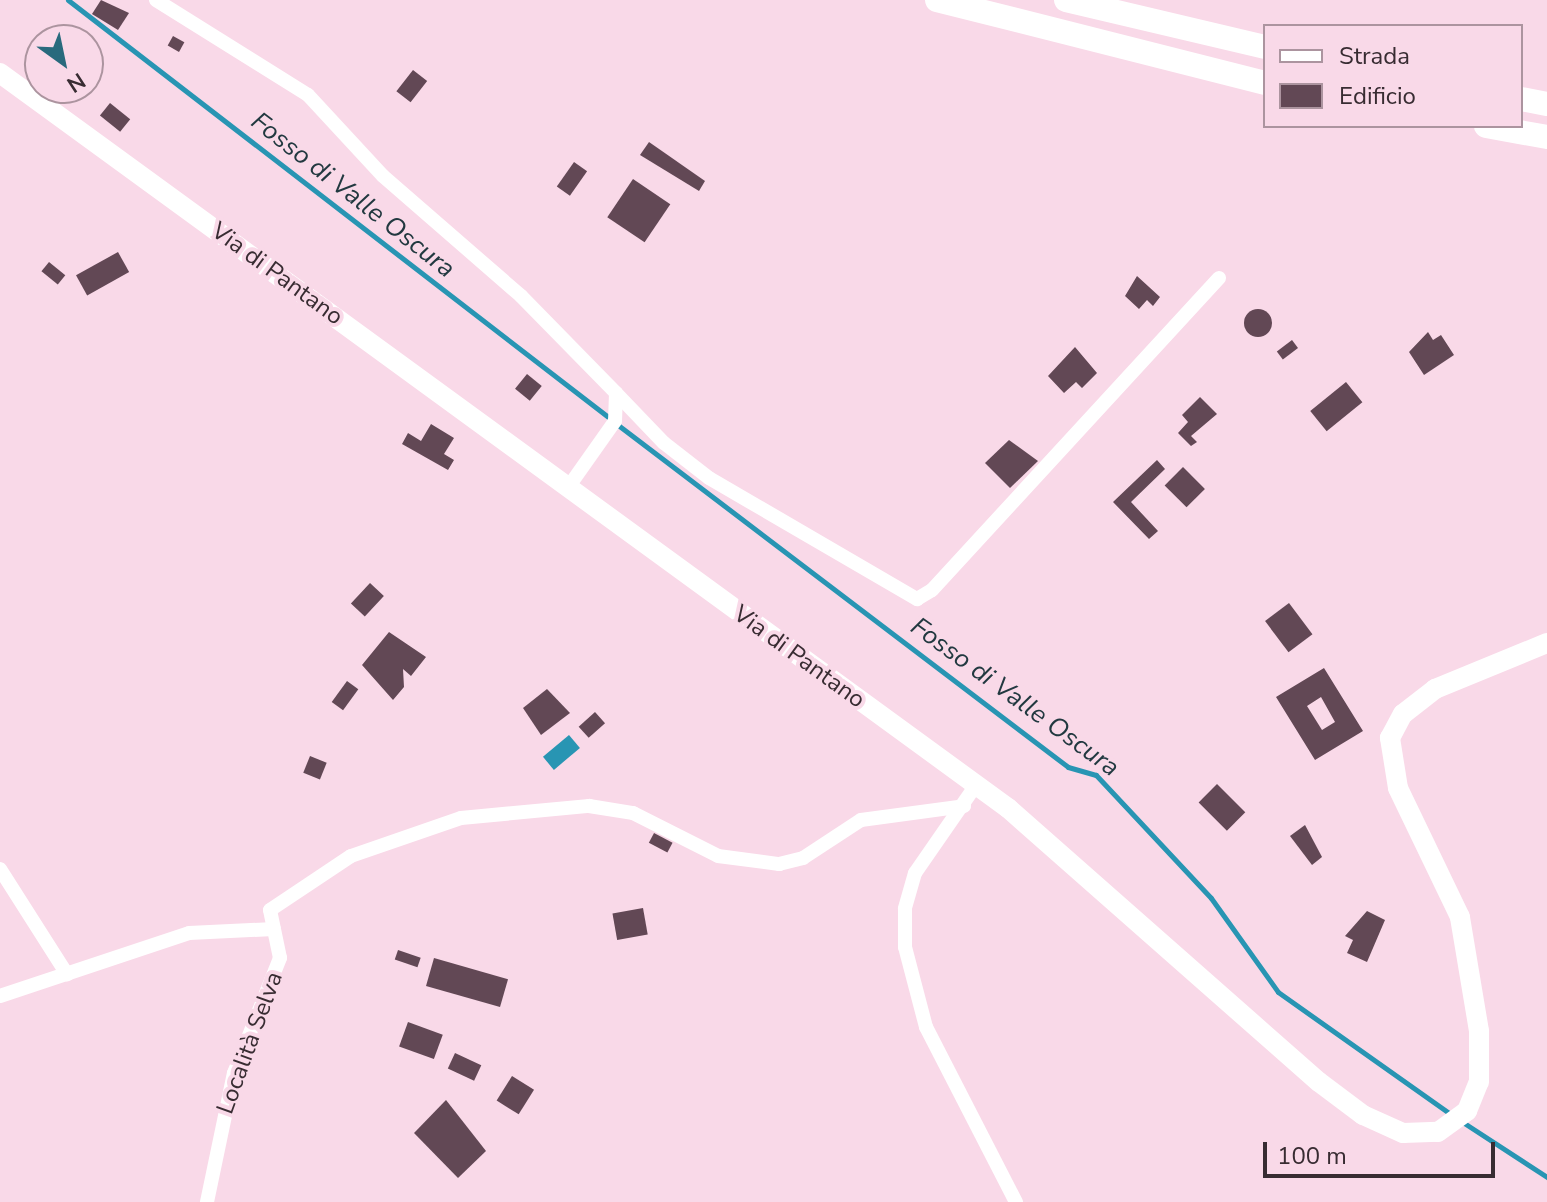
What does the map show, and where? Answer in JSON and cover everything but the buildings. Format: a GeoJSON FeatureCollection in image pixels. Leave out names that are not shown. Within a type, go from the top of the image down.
{"type":"FeatureCollection","features":[{"type":"Feature","properties":{"kind":"highway"},"geometry":{"type":"LineString","coordinates":[[937,0],[1263,82]]}},
{"type":"Feature","properties":{"kind":"highway"},"geometry":{"type":"LineString","coordinates":[[1066,0],[1263,47]]}},
{"type":"Feature","properties":{"kind":"highway"},"geometry":{"type":"LineString","coordinates":[[1523,99],[1547,104]]}},
{"type":"Feature","properties":{"kind":"highway"},"geometry":{"type":"LineString","coordinates":[[1497,128],[1547,137]]}},
{"type":"Feature","properties":{"kind":"street"},"geometry":{"type":"LineString","coordinates":[[156,0],[308,95],[383,176],[521,296],[664,443],[709,478],[917,599],[932,590],[1219,278]]}},
{"type":"Feature","properties":{"kind":"street","name":"Via di Pantano"},"geometry":{"type":"LineString","coordinates":[[0,73],[976,785],[1085,871],[1355,1109],[1414,1135],[1458,1119],[1479,1082],[1473,967],[1455,901],[1398,788],[1390,738],[1403,714],[1427,694],[1547,643]]}},
{"type":"Feature","properties":{"kind":"street"},"geometry":{"type":"LineString","coordinates":[[567,489],[615,421],[616,393]]}},
{"type":"Feature","properties":{"kind":"street"},"geometry":{"type":"LineString","coordinates":[[976,785],[912,881],[904,919],[907,966],[926,1027],[1016,1202]]}},
{"type":"Feature","properties":{"kind":"street","name":"Località Selva"},"geometry":{"type":"LineString","coordinates":[[207,1202],[231,1084],[280,958],[269,914],[276,902],[341,862],[405,834],[482,814],[620,808],[718,856],[772,864],[803,858],[867,818],[964,806]]}},
{"type":"Feature","properties":{"kind":"street"},"geometry":{"type":"LineString","coordinates":[[0,869],[67,974]]}},
{"type":"Feature","properties":{"kind":"street"},"geometry":{"type":"LineString","coordinates":[[0,996],[189,933],[274,929]]}},
{"type":"Feature","properties":{"kind":"water"},"geometry":{"type":"Polygon","coordinates":[[[569,735],[580,748],[554,770],[543,757],[569,735]]]}},
{"type":"Feature","properties":{"kind":"waterway","name":"Fosso di Valle Oscura"},"geometry":{"type":"LineString","coordinates":[[68,0],[612,420]]}},
{"type":"Feature","properties":{"kind":"waterway","name":"Fosso di Valle Oscura"},"geometry":{"type":"LineString","coordinates":[[618,425],[1068,767],[1096,775],[1211,898],[1278,992],[1452,1115]]}},
{"type":"Feature","properties":{"kind":"waterway","name":"Fosso di Valle Oscura"},"geometry":{"type":"LineString","coordinates":[[1461,1121],[1547,1177]]}}]}
